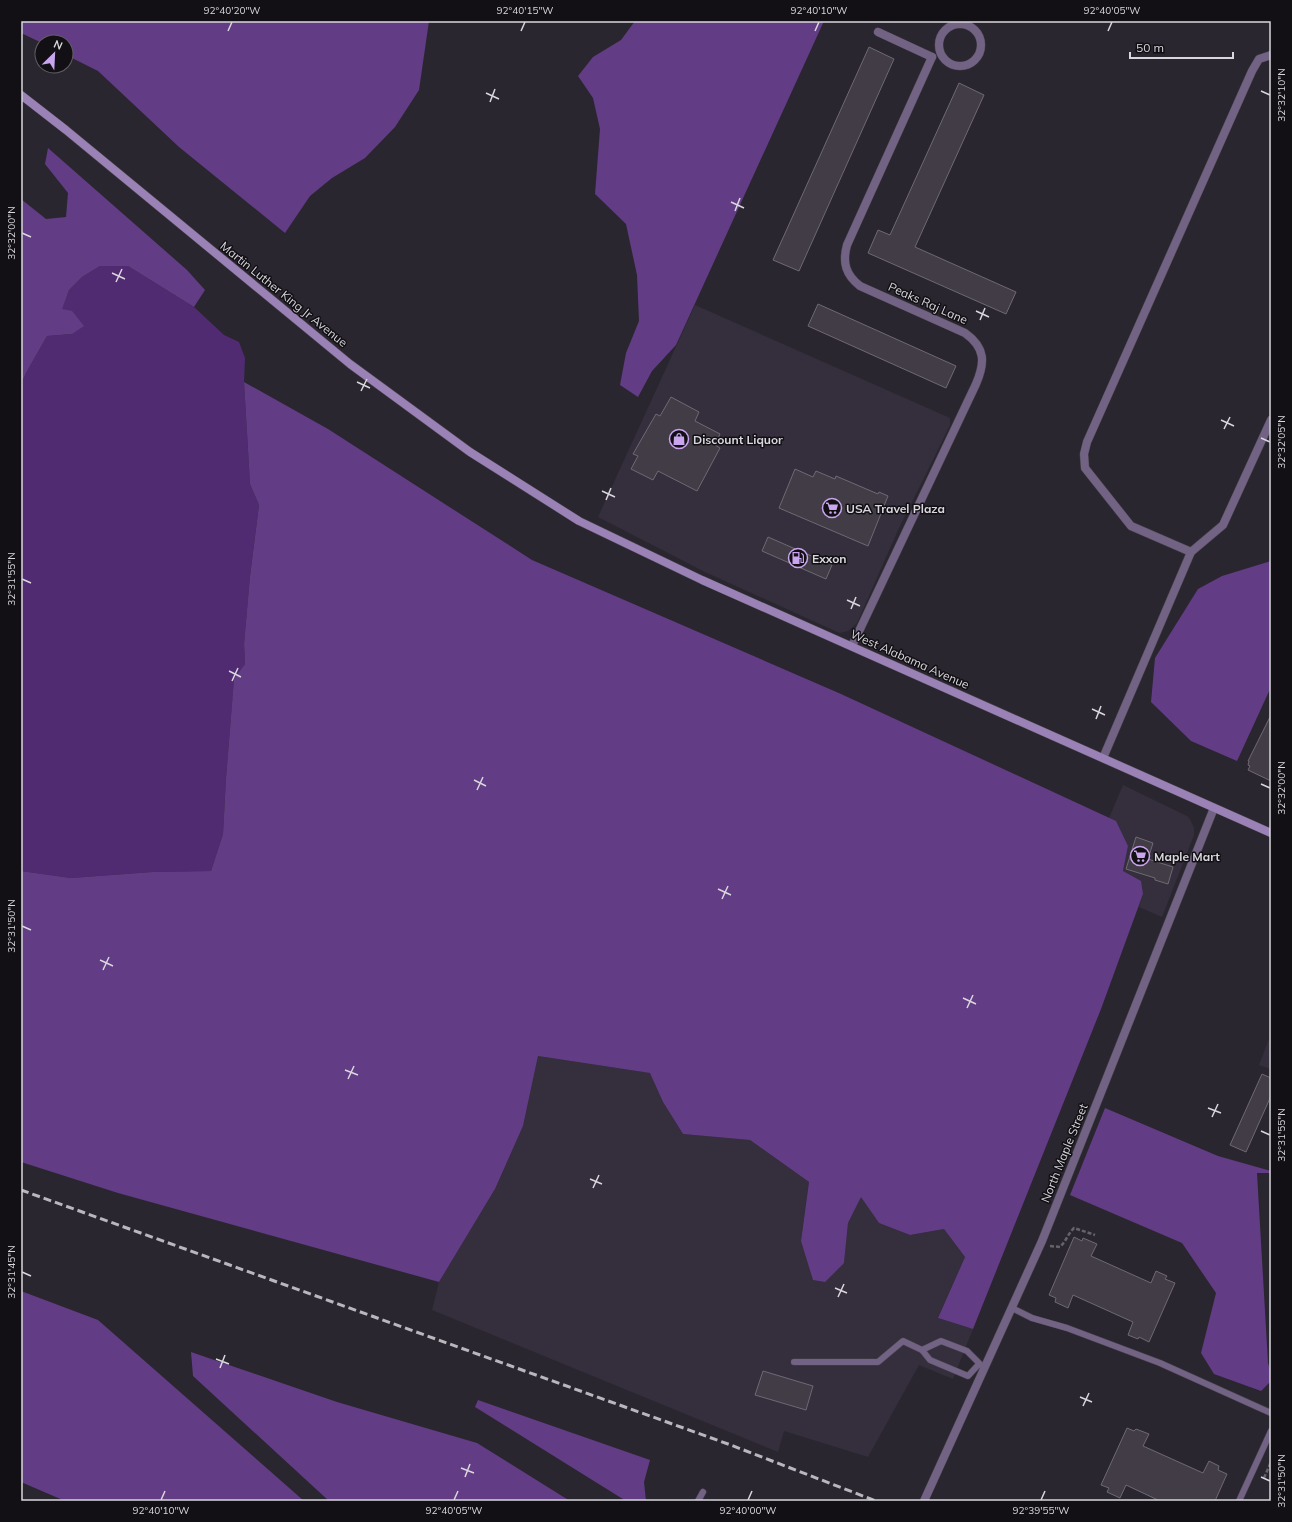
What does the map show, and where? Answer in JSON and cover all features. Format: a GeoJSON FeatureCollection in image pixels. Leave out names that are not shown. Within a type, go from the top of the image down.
{"type":"FeatureCollection","features":[{"type":"Feature","properties":{"kind":"main road","name":"Martin Luther King Jr Avenue"},"geometry":{"type":"LineString","coordinates":[[21,95],[72,135],[350,364],[470,452],[543,498]]}},
{"type":"Feature","properties":{"kind":"main road","name":"West Alabama Avenue"},"geometry":{"type":"LineString","coordinates":[[543,498],[579,521],[702,580],[1271,833]]}},
{"type":"Feature","properties":{"kind":"street"},"geometry":{"type":"LineString","coordinates":[[954,25],[967,25],[978,34],[980,40],[978,54],[969,63],[962,65],[949,62],[940,52],[940,39],[943,33],[954,25]]}},
{"type":"Feature","properties":{"kind":"street"},"geometry":{"type":"LineString","coordinates":[[878,32],[932,57],[940,52]]}},
{"type":"Feature","properties":{"kind":"street"},"geometry":{"type":"LineString","coordinates":[[1191,552],[1131,526],[1085,468],[1084,454],[1087,442],[1252,71],[1259,59],[1271,55]]}},
{"type":"Feature","properties":{"kind":"street","name":"Peaks Raj Lane"},"geometry":{"type":"LineString","coordinates":[[852,646],[973,391],[981,371],[982,364],[980,348],[973,339],[965,333],[860,286],[850,276],[844,262],[846,245],[932,57]]}},
{"type":"Feature","properties":{"kind":"street"},"geometry":{"type":"LineString","coordinates":[[1103,758],[1191,552],[1223,525],[1271,420]]}},
{"type":"Feature","properties":{"kind":"street","name":"North Maple Street"},"geometry":{"type":"LineString","coordinates":[[924,1501],[982,1366],[1012,1308],[1042,1241],[1214,808]]}},
{"type":"Feature","properties":{"kind":"lane"},"geometry":{"type":"LineString","coordinates":[[1012,1308],[1032,1318],[1073,1330],[1160,1364],[1271,1413]]}},
{"type":"Feature","properties":{"kind":"lane"},"geometry":{"type":"LineString","coordinates":[[794,1362],[878,1362],[903,1342],[922,1350],[930,1360],[968,1376],[982,1366],[967,1351],[941,1341],[922,1350]]}},
{"type":"Feature","properties":{"kind":"lane"},"geometry":{"type":"LineString","coordinates":[[1239,1501],[1271,1431]]}},
{"type":"Feature","properties":{"kind":"lane"},"geometry":{"type":"LineString","coordinates":[[698,1501],[702,1492]]}},
{"type":"Feature","properties":{"kind":"path"},"geometry":{"type":"LineString","coordinates":[[1050,1246],[1060,1247],[1065,1243],[1069,1233],[1074,1228],[1095,1235]]}},
{"type":"Feature","properties":{"kind":"path"},"geometry":{"type":"LineString","coordinates":[[1264,1478],[1271,1462]]}},
{"type":"Feature","properties":{"kind":"shaded area"},"geometry":{"type":"Polygon","coordinates":[[[21,21],[429,21],[419,90],[395,127],[365,158],[332,178],[310,196],[285,233],[179,147],[98,71],[74,59],[74,34],[34,34],[34,39],[21,33],[21,21]]]}},
{"type":"Feature","properties":{"kind":"shaded area"},"geometry":{"type":"Polygon","coordinates":[[[635,21],[824,21],[676,345],[652,371],[638,397],[620,385],[626,353],[639,321],[637,275],[626,224],[595,194],[600,129],[593,98],[578,76],[593,57],[621,40],[635,21]]]}},
{"type":"Feature","properties":{"kind":"shaded area"},"geometry":{"type":"Polygon","coordinates":[[[48,148],[187,270],[205,290],[194,307],[128,266],[100,266],[82,277],[69,290],[62,309],[72,311],[84,326],[72,334],[47,336],[21,384],[21,199],[46,219],[66,217],[68,193],[45,164],[48,148]]]}},
{"type":"Feature","properties":{"kind":"shaded area"},"geometry":{"type":"Polygon","coordinates":[[[100,266],[128,266],[194,307],[224,335],[239,342],[245,358],[244,382],[250,484],[259,505],[250,576],[244,644],[245,664],[234,680],[223,834],[211,871],[152,872],[71,878],[21,871],[21,384],[47,336],[72,334],[61,309],[69,290],[82,277],[100,266]]]}},
{"type":"Feature","properties":{"kind":"shaded area"},"geometry":{"type":"Polygon","coordinates":[[[695,305],[950,418],[950,425],[899,528],[857,623],[848,631],[840,633],[835,631],[705,572],[598,517],[695,305]]]}},
{"type":"Feature","properties":{"kind":"shaded area"},"geometry":{"type":"Polygon","coordinates":[[[244,382],[328,429],[532,560],[841,694],[1116,821],[1128,846],[1123,871],[1141,881],[1143,894],[1101,1009],[973,1329],[938,1318],[965,1257],[944,1229],[910,1235],[879,1223],[861,1197],[848,1223],[844,1263],[825,1282],[813,1280],[801,1241],[809,1182],[750,1140],[683,1134],[663,1102],[650,1073],[538,1056],[523,1126],[495,1189],[439,1282],[118,1193],[21,1162],[21,871],[71,878],[152,872],[211,871],[223,834],[234,679],[245,664],[244,644],[250,576],[259,505],[250,484],[244,382]]]}},
{"type":"Feature","properties":{"kind":"shaded area"},"geometry":{"type":"Polygon","coordinates":[[[1271,561],[1271,687],[1237,761],[1191,741],[1151,702],[1155,658],[1198,589],[1222,576],[1271,561]]]}},
{"type":"Feature","properties":{"kind":"shaded area"},"geometry":{"type":"Polygon","coordinates":[[[1123,785],[1187,816],[1194,828],[1194,835],[1162,917],[1139,907],[1143,894],[1123,871],[1128,846],[1109,818],[1123,785]]]}},
{"type":"Feature","properties":{"kind":"shaded area"},"geometry":{"type":"Polygon","coordinates":[[[1271,1034],[1271,1069],[1259,1065],[1271,1034]]]}},
{"type":"Feature","properties":{"kind":"shaded area"},"geometry":{"type":"Polygon","coordinates":[[[538,1056],[651,1073],[663,1102],[683,1134],[750,1140],[809,1182],[801,1241],[844,1263],[848,1223],[861,1196],[879,1223],[910,1235],[944,1229],[965,1257],[938,1318],[973,1329],[953,1379],[919,1365],[868,1457],[784,1431],[778,1452],[432,1310],[439,1282],[495,1189],[523,1126],[538,1056]]]}},
{"type":"Feature","properties":{"kind":"shaded area"},"geometry":{"type":"Polygon","coordinates":[[[1105,1108],[1218,1156],[1271,1171],[1271,1173],[1257,1173],[1268,1363],[1271,1372],[1271,1381],[1261,1391],[1214,1374],[1201,1353],[1216,1293],[1182,1243],[1070,1195],[1105,1108]]]}},
{"type":"Feature","properties":{"kind":"shaded area"},"geometry":{"type":"Polygon","coordinates":[[[21,1291],[98,1320],[304,1501],[65,1501],[21,1482],[21,1291]]]}},
{"type":"Feature","properties":{"kind":"shaded area"},"geometry":{"type":"Polygon","coordinates":[[[191,1352],[337,1402],[477,1443],[570,1501],[329,1501],[193,1376],[191,1352]]]}},
{"type":"Feature","properties":{"kind":"shaded area"},"geometry":{"type":"Polygon","coordinates":[[[478,1400],[650,1460],[644,1482],[646,1501],[626,1501],[475,1407],[478,1400]]]}},
{"type":"Feature","properties":{"kind":"building"},"geometry":{"type":"Polygon","coordinates":[[[869,47],[894,59],[799,271],[773,260],[869,47]]]}},
{"type":"Feature","properties":{"kind":"building"},"geometry":{"type":"Polygon","coordinates":[[[959,83],[984,95],[915,247],[1016,292],[1006,314],[868,253],[878,230],[890,235],[959,83]]]}},
{"type":"Feature","properties":{"kind":"building"},"geometry":{"type":"Polygon","coordinates":[[[818,304],[956,366],[946,388],[808,326],[818,304]]]}},
{"type":"Feature","properties":{"kind":"building","name":"Discount Liquor"},"geometry":{"type":"Polygon","coordinates":[[[671,397],[699,412],[695,421],[720,434],[715,445],[720,448],[697,491],[658,471],[653,480],[631,469],[638,456],[633,454],[656,414],[660,416],[671,397]]]}},
{"type":"Feature","properties":{"kind":"building","name":"USA Travel Plaza"},"geometry":{"type":"Polygon","coordinates":[[[795,469],[813,477],[816,471],[835,479],[836,476],[878,494],[879,492],[888,496],[868,546],[779,508],[795,469]]]}},
{"type":"Feature","properties":{"kind":"building"},"geometry":{"type":"Polygon","coordinates":[[[768,537],[832,565],[826,579],[762,551],[768,537]]]}},
{"type":"Feature","properties":{"kind":"building"},"geometry":{"type":"Polygon","coordinates":[[[1271,715],[1271,781],[1248,770],[1250,766],[1248,765],[1248,761],[1271,715]]]}},
{"type":"Feature","properties":{"kind":"building"},"geometry":{"type":"Polygon","coordinates":[[[1136,837],[1153,843],[1148,859],[1173,867],[1168,884],[1155,880],[1155,878],[1126,869],[1136,837]]]}},
{"type":"Feature","properties":{"kind":"building"},"geometry":{"type":"Polygon","coordinates":[[[1262,1074],[1271,1078],[1271,1096],[1246,1152],[1230,1145],[1262,1074]]]}},
{"type":"Feature","properties":{"kind":"building"},"geometry":{"type":"Polygon","coordinates":[[[1074,1237],[1082,1241],[1083,1238],[1097,1244],[1091,1256],[1151,1283],[1156,1271],[1167,1276],[1165,1279],[1175,1283],[1149,1342],[1139,1337],[1138,1339],[1128,1335],[1133,1322],[1073,1295],[1068,1308],[1055,1302],[1056,1298],[1049,1295],[1074,1237]]]}},
{"type":"Feature","properties":{"kind":"building"},"geometry":{"type":"Polygon","coordinates":[[[763,1371],[813,1386],[806,1410],[755,1395],[763,1371]]]}},
{"type":"Feature","properties":{"kind":"building"},"geometry":{"type":"Polygon","coordinates":[[[1127,1428],[1134,1431],[1136,1429],[1149,1434],[1143,1446],[1203,1473],[1209,1461],[1219,1466],[1218,1470],[1227,1474],[1215,1501],[1160,1501],[1126,1485],[1120,1498],[1107,1492],[1109,1488],[1101,1485],[1127,1428]]]}},
{"type":"Feature","properties":{"kind":"railway"},"geometry":{"type":"LineString","coordinates":[[21,1190],[728,1444],[876,1501]]}},
{"type":"Feature","properties":{"kind":"place","name":"Discount Liquor"},"geometry":{"type":"Point","coordinates":[679,439]}},
{"type":"Feature","properties":{"kind":"place","name":"USA Travel Plaza"},"geometry":{"type":"Point","coordinates":[832,508]}},
{"type":"Feature","properties":{"kind":"place","name":"Exxon"},"geometry":{"type":"Point","coordinates":[798,558]}},
{"type":"Feature","properties":{"kind":"place","name":"Maple Mart"},"geometry":{"type":"Point","coordinates":[1140,856]}}]}
